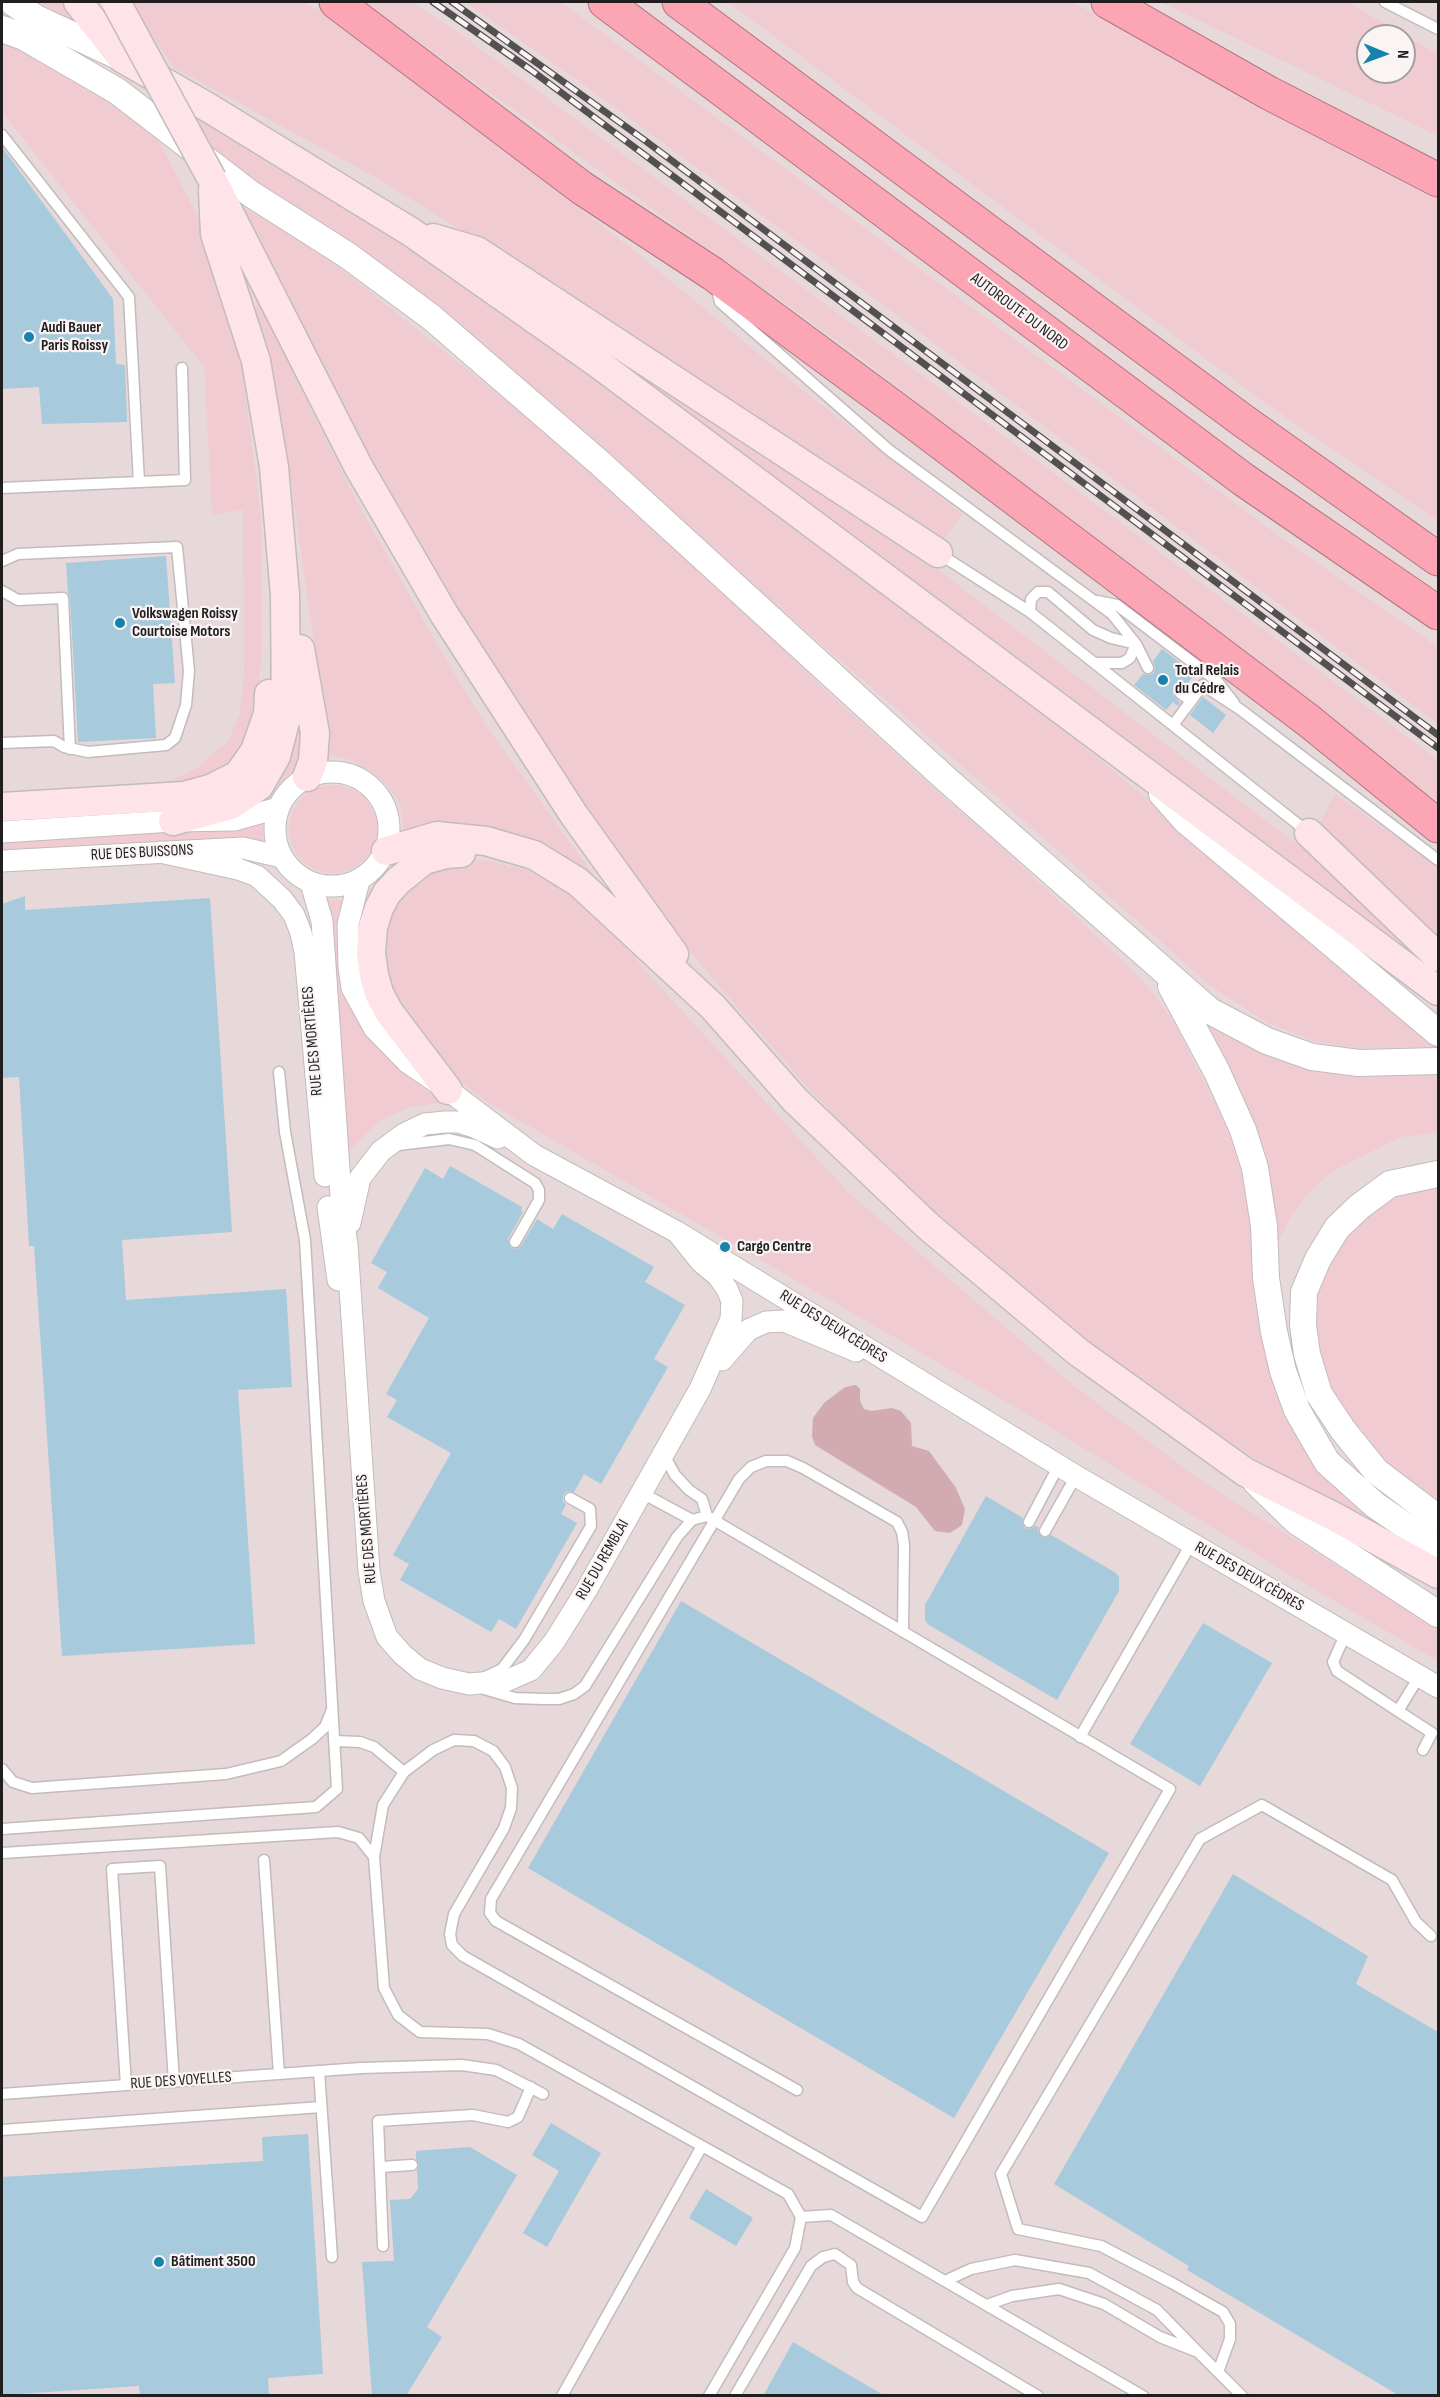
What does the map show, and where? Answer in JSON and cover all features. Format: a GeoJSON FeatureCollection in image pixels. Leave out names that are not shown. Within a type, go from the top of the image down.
{"type":"FeatureCollection","features":[{"type":"Feature","properties":{"kind":"highway"},"geometry":{"type":"LineString","coordinates":[[336,2],[582,188],[713,274],[899,411],[1264,686],[1438,826]]}},
{"type":"Feature","properties":{"kind":"highway","name":"AUTOROUTE DU NORD"},"geometry":{"type":"LineString","coordinates":[[605,2],[1244,480],[1438,613]]}},
{"type":"Feature","properties":{"kind":"highway"},"geometry":{"type":"LineString","coordinates":[[679,2],[1242,420],[1438,559]]}},
{"type":"Feature","properties":{"kind":"highway"},"geometry":{"type":"LineString","coordinates":[[1108,2],[1269,93],[1438,180]]}},
{"type":"Feature","properties":{"kind":"main road"},"geometry":{"type":"LineString","coordinates":[[78,2],[122,58],[209,108],[411,232],[596,362],[1438,991]]}},
{"type":"Feature","properties":{"kind":"main road"},"geometry":{"type":"LineString","coordinates":[[116,2],[212,179],[358,466],[444,614],[574,815],[713,1007],[795,1100],[928,1227],[1078,1352],[1245,1472],[1334,1516],[1438,1574]]}},
{"type":"Feature","properties":{"kind":"main road"},"geometry":{"type":"LineString","coordinates":[[173,821],[231,805],[259,786],[276,756],[286,718],[285,595],[274,467],[256,361],[215,234],[212,179]]}},
{"type":"Feature","properties":{"kind":"main road"},"geometry":{"type":"LineString","coordinates":[[411,232],[477,251],[938,553]]}},
{"type":"Feature","properties":{"kind":"main road"},"geometry":{"type":"LineString","coordinates":[[282,550],[296,595],[301,661],[315,734],[313,760],[307,777]]}},
{"type":"Feature","properties":{"kind":"main road"},"geometry":{"type":"LineString","coordinates":[[2,807],[184,796],[210,789],[238,775],[255,751],[268,714],[272,641],[270,587],[282,550]]}},
{"type":"Feature","properties":{"kind":"main road"},"geometry":{"type":"LineString","coordinates":[[1309,833],[1438,957]]}},
{"type":"Feature","properties":{"kind":"main road"},"geometry":{"type":"LineString","coordinates":[[386,851],[436,836],[486,841],[534,855],[578,882],[713,1007]]}},
{"type":"Feature","properties":{"kind":"main road"},"geometry":{"type":"LineString","coordinates":[[448,1090],[389,1012],[379,993],[371,953],[373,927],[379,908],[387,893],[398,880],[424,860],[446,854],[483,851],[534,855]]}},
{"type":"Feature","properties":{"kind":"street"},"geometry":{"type":"LineString","coordinates":[[12,2],[36,18],[122,58]]}},
{"type":"Feature","properties":{"kind":"street"},"geometry":{"type":"LineString","coordinates":[[2,29],[24,37],[117,91],[250,194],[347,255],[431,317],[601,464],[946,779],[1210,1011],[1267,1041],[1312,1057],[1359,1063],[1435,1061]]}},
{"type":"Feature","properties":{"kind":"street"},"geometry":{"type":"LineString","coordinates":[[1137,764],[1185,820],[1438,1033]]}},
{"type":"Feature","properties":{"kind":"street"},"geometry":{"type":"LineString","coordinates":[[324,772],[341,772],[357,777],[372,787],[382,801],[389,817],[390,834],[386,851],[375,868],[359,880],[344,886],[327,887],[311,883],[299,877],[282,857],[276,841],[275,825],[278,808],[295,785],[307,777],[324,772]]}},
{"type":"Feature","properties":{"kind":"street","name":"RUE DES BUISSONS"},"geometry":{"type":"LineString","coordinates":[[2,832],[173,821],[235,820],[278,808]]}},
{"type":"Feature","properties":{"kind":"street","name":"RUE DES BUISSONS"},"geometry":{"type":"LineString","coordinates":[[2,861],[243,848],[282,857]]}},
{"type":"Feature","properties":{"kind":"street","name":"RUE DES MORTIÈRES"},"geometry":{"type":"LineString","coordinates":[[159,852],[238,869],[257,876],[282,899],[294,915],[305,952],[332,1247],[340,1292],[351,1321]]}},
{"type":"Feature","properties":{"kind":"street","name":"RUE DES DEUX CÈDRES"},"geometry":{"type":"LineString","coordinates":[[359,880],[348,924],[348,958],[352,988],[374,1028],[407,1062],[534,1155],[677,1232],[1068,1471],[1438,1686]]}},
{"type":"Feature","properties":{"kind":"street","name":"RUE DES MORTIÈRES"},"geometry":{"type":"LineString","coordinates":[[311,883],[322,921],[369,1571],[374,1601],[387,1637],[403,1655],[420,1669],[442,1678],[469,1684]]}},
{"type":"Feature","properties":{"kind":"street"},"geometry":{"type":"LineString","coordinates":[[1164,972],[1217,1072],[1243,1130],[1255,1168],[1264,1226],[1266,1278],[1274,1332],[1283,1371],[1297,1410],[1327,1462],[1375,1505],[1438,1548]]}},
{"type":"Feature","properties":{"kind":"street"},"geometry":{"type":"LineString","coordinates":[[347,1244],[360,1178],[381,1151],[425,1124],[459,1122],[534,1155]]}},
{"type":"Feature","properties":{"kind":"street"},"geometry":{"type":"LineString","coordinates":[[1438,1174],[1390,1184],[1359,1207],[1337,1228],[1318,1259],[1305,1292],[1303,1325],[1307,1354],[1319,1394],[1343,1430],[1376,1471],[1438,1518]]}},
{"type":"Feature","properties":{"kind":"street","name":"RUE DU REMBLAI"},"geometry":{"type":"LineString","coordinates":[[469,1684],[506,1681],[531,1670],[554,1642],[664,1455],[700,1389],[727,1332],[731,1319],[732,1301],[727,1289],[718,1276],[701,1262],[677,1232]]}},
{"type":"Feature","properties":{"kind":"street","name":"RUE DU REMBLAI"},"geometry":{"type":"LineString","coordinates":[[700,1389],[748,1330],[766,1322],[784,1321],[841,1347],[889,1362]]}},
{"type":"Feature","properties":{"kind":"street"},"geometry":{"type":"LineString","coordinates":[[1245,1472],[1296,1521],[1438,1614]]}},
{"type":"Feature","properties":{"kind":"lane"},"geometry":{"type":"LineString","coordinates":[[1385,2],[1438,29]]}},
{"type":"Feature","properties":{"kind":"lane"},"geometry":{"type":"LineString","coordinates":[[2,135],[129,297],[140,482]]}},
{"type":"Feature","properties":{"kind":"lane"},"geometry":{"type":"LineString","coordinates":[[713,274],[720,302],[890,450],[1112,614],[1136,644],[1148,668]]}},
{"type":"Feature","properties":{"kind":"lane"},"geometry":{"type":"LineString","coordinates":[[2,488],[185,480],[182,368]]}},
{"type":"Feature","properties":{"kind":"lane"},"geometry":{"type":"LineString","coordinates":[[2,561],[18,554],[177,547],[189,671],[186,705],[175,738],[166,745],[88,752],[70,749],[54,741],[2,743]]}},
{"type":"Feature","properties":{"kind":"lane"},"geometry":{"type":"LineString","coordinates":[[938,553],[1030,612],[1309,833]]}},
{"type":"Feature","properties":{"kind":"lane"},"geometry":{"type":"LineString","coordinates":[[2,591],[18,600],[63,598],[70,749]]}},
{"type":"Feature","properties":{"kind":"lane"},"geometry":{"type":"LineString","coordinates":[[1030,612],[1031,599],[1038,592],[1048,592],[1093,630],[1111,638],[1136,644]]}},
{"type":"Feature","properties":{"kind":"lane"},"geometry":{"type":"LineString","coordinates":[[1094,600],[1117,605],[1216,681],[1240,710]]}},
{"type":"Feature","properties":{"kind":"lane"},"geometry":{"type":"LineString","coordinates":[[1094,663],[1122,663],[1130,658],[1136,644]]}},
{"type":"Feature","properties":{"kind":"lane"},"geometry":{"type":"LineString","coordinates":[[1173,725],[1203,685],[1240,710],[1438,860]]}},
{"type":"Feature","properties":{"kind":"lane"},"geometry":{"type":"LineString","coordinates":[[1180,693],[1191,701]]}},
{"type":"Feature","properties":{"kind":"lane"},"geometry":{"type":"LineString","coordinates":[[2,1829],[316,1807],[337,1789],[305,1240],[285,1132],[279,1072]]}},
{"type":"Feature","properties":{"kind":"lane"},"geometry":{"type":"LineString","coordinates":[[381,1151],[408,1143],[449,1139],[475,1145],[535,1183],[539,1190],[539,1200],[515,1242]]}},
{"type":"Feature","properties":{"kind":"lane"},"geometry":{"type":"LineString","coordinates":[[664,1455],[675,1475],[689,1490],[702,1499],[711,1518],[1170,1789],[922,2217],[463,1956],[452,1946],[450,1934],[454,1914],[504,1828],[511,1808],[512,1788],[505,1767],[493,1752],[474,1741],[454,1740],[433,1750],[404,1772],[383,1804],[374,1857],[384,1988],[398,2015],[420,2032],[488,2034],[519,2044],[788,2194],[801,2217],[795,2248],[709,2396]]}},
{"type":"Feature","properties":{"kind":"lane"},"geometry":{"type":"LineString","coordinates":[[797,2090],[496,1922],[490,1913],[491,1899],[711,1518],[739,1479],[751,1467],[766,1461],[787,1461],[803,1467],[897,1522],[902,1532],[904,1545],[903,1632]]}},
{"type":"Feature","properties":{"kind":"lane"},"geometry":{"type":"LineString","coordinates":[[1029,1522],[1068,1471]]}},
{"type":"Feature","properties":{"kind":"lane"},"geometry":{"type":"LineString","coordinates":[[1045,1531],[1068,1471]]}},
{"type":"Feature","properties":{"kind":"lane"},"geometry":{"type":"LineString","coordinates":[[642,1493],[692,1520],[711,1518]]}},
{"type":"Feature","properties":{"kind":"lane"},"geometry":{"type":"LineString","coordinates":[[469,1684],[501,1669],[525,1640],[591,1526],[590,1509],[570,1498]]}},
{"type":"Feature","properties":{"kind":"lane"},"geometry":{"type":"LineString","coordinates":[[469,1684],[515,1698],[543,1699],[559,1699],[574,1694],[585,1686],[677,1537],[692,1520]]}},
{"type":"Feature","properties":{"kind":"lane"},"geometry":{"type":"LineString","coordinates":[[1080,1737],[1191,1544]]}},
{"type":"Feature","properties":{"kind":"lane"},"geometry":{"type":"LineString","coordinates":[[1346,1633],[1333,1662],[1337,1671],[1432,1732],[1423,1750]]}},
{"type":"Feature","properties":{"kind":"lane"},"geometry":{"type":"LineString","coordinates":[[1398,1711],[1420,1675]]}},
{"type":"Feature","properties":{"kind":"lane"},"geometry":{"type":"LineString","coordinates":[[2,1768],[13,1782],[32,1788],[226,1773],[280,1761],[312,1740],[325,1727],[333,1707]]}},
{"type":"Feature","properties":{"kind":"lane"},"geometry":{"type":"LineString","coordinates":[[335,1741],[360,1742],[374,1747],[404,1772]]}},
{"type":"Feature","properties":{"kind":"lane"},"geometry":{"type":"LineString","coordinates":[[1218,2372],[1230,2339],[1230,2324],[1223,2312],[1101,2246],[1018,2229],[1001,2174],[1200,1839],[1262,1805],[1392,1880],[1416,1922],[1431,1936]]}},
{"type":"Feature","properties":{"kind":"lane"},"geometry":{"type":"LineString","coordinates":[[2,1853],[338,1832],[359,1838],[374,1857]]}},
{"type":"Feature","properties":{"kind":"lane"},"geometry":{"type":"LineString","coordinates":[[264,1860],[279,2074]]}},
{"type":"Feature","properties":{"kind":"lane"},"geometry":{"type":"LineString","coordinates":[[126,2085],[112,1869],[160,1866],[174,2082]]}},
{"type":"Feature","properties":{"kind":"lane","name":"RUE DES VOYELLES"},"geometry":{"type":"LineString","coordinates":[[2,2094],[361,2068],[462,2065],[495,2070],[543,2094]]}},
{"type":"Feature","properties":{"kind":"lane"},"geometry":{"type":"LineString","coordinates":[[319,2071],[332,2257]]}},
{"type":"Feature","properties":{"kind":"lane"},"geometry":{"type":"LineString","coordinates":[[383,2246],[378,2121],[473,2115],[492,2121],[508,2122],[518,2116],[531,2087]]}},
{"type":"Feature","properties":{"kind":"lane"},"geometry":{"type":"LineString","coordinates":[[2,2130],[321,2107]]}},
{"type":"Feature","properties":{"kind":"lane"},"geometry":{"type":"LineString","coordinates":[[562,2396],[702,2146]]}},
{"type":"Feature","properties":{"kind":"lane"},"geometry":{"type":"LineString","coordinates":[[380,2167],[412,2165]]}},
{"type":"Feature","properties":{"kind":"lane"},"geometry":{"type":"LineString","coordinates":[[801,2217],[831,2215],[1143,2396]]}},
{"type":"Feature","properties":{"kind":"lane"},"geometry":{"type":"LineString","coordinates":[[735,2396],[811,2266],[823,2257],[835,2254],[851,2265],[853,2282],[857,2288],[1038,2396]]}},
{"type":"Feature","properties":{"kind":"lane"},"geometry":{"type":"LineString","coordinates":[[945,2281],[971,2270],[1015,2260],[1089,2273],[1157,2310],[1242,2396]]}},
{"type":"Feature","properties":{"kind":"lane"},"geometry":{"type":"LineString","coordinates":[[987,2305],[1012,2296],[1059,2289],[1104,2304],[1160,2337],[1198,2352]]}},
{"type":"Feature","properties":{"kind":"shaded area"},"geometry":{"type":"Polygon","coordinates":[[[2,2],[1438,2],[1438,2395],[2,2396],[2,2]]]}},
{"type":"Feature","properties":{"kind":"shaded area"},"geometry":{"type":"Polygon","coordinates":[[[39,2],[65,2],[90,32],[39,2]]]}},
{"type":"Feature","properties":{"kind":"shaded area"},"geometry":{"type":"Polygon","coordinates":[[[131,2],[305,2],[357,36],[632,249],[800,388],[962,514],[941,544],[462,231],[377,178],[173,67],[131,2]]]}},
{"type":"Feature","properties":{"kind":"shaded area"},"geometry":{"type":"Polygon","coordinates":[[[363,2],[411,2],[455,30],[1070,485],[1438,760],[1438,803],[1355,737],[1152,586],[857,355],[363,2]]]}},
{"type":"Feature","properties":{"kind":"shaded area"},"geometry":{"type":"Polygon","coordinates":[[[465,2],[561,2],[1290,544],[1438,647],[1438,724],[853,282],[569,74],[465,2]]]}},
{"type":"Feature","properties":{"kind":"shaded area"},"geometry":{"type":"Polygon","coordinates":[[[728,2],[1073,2],[1366,164],[1438,199],[1438,521],[1265,403],[728,2]]]}},
{"type":"Feature","properties":{"kind":"shaded area"},"geometry":{"type":"Polygon","coordinates":[[[1161,2],[1347,2],[1386,24],[1356,24],[1356,84],[1416,84],[1416,41],[1438,54],[1438,136],[1161,2]]]}},
{"type":"Feature","properties":{"kind":"shaded area"},"geometry":{"type":"Polygon","coordinates":[[[2,35],[31,45],[154,131],[202,225],[239,342],[261,518],[262,648],[256,714],[243,747],[201,783],[164,784],[197,768],[229,740],[240,713],[244,672],[243,510],[212,515],[204,367],[2,112],[2,35]]]}},
{"type":"Feature","properties":{"kind":"shaded area"},"geometry":{"type":"Polygon","coordinates":[[[191,108],[441,267],[942,631],[1406,1013],[1403,1022],[1436,1047],[1354,1048],[1314,1041],[1268,1023],[1212,987],[969,772],[593,446],[218,157],[191,108]]]}},
{"type":"Feature","properties":{"kind":"shaded area"},"geometry":{"type":"Polygon","coordinates":[[[244,207],[317,250],[551,436],[694,562],[832,696],[996,842],[1150,989],[1175,1024],[1225,1124],[1242,1174],[1289,1420],[1420,1546],[1375,1531],[1261,1462],[1163,1397],[1052,1312],[893,1175],[812,1092],[738,1008],[685,946],[610,850],[433,580],[313,356],[244,207]]]}},
{"type":"Feature","properties":{"kind":"shaded area"},"geometry":{"type":"Polygon","coordinates":[[[480,262],[928,562],[1304,850],[1438,976],[1270,846],[793,490],[480,262]]]}},
{"type":"Feature","properties":{"kind":"shaded area"},"geometry":{"type":"Polygon","coordinates":[[[256,298],[358,504],[446,660],[487,727],[600,884],[404,835],[401,805],[384,781],[351,760],[327,754],[321,694],[287,453],[256,311],[256,298]]]}},
{"type":"Feature","properties":{"kind":"shaded area"},"geometry":{"type":"Polygon","coordinates":[[[293,685],[307,735],[296,768],[262,804],[248,810],[293,685]]]}},
{"type":"Feature","properties":{"kind":"shaded area"},"geometry":{"type":"Polygon","coordinates":[[[333,785],[350,788],[364,798],[374,812],[377,829],[374,846],[364,860],[350,870],[333,873],[316,870],[302,860],[292,846],[289,829],[292,812],[302,798],[316,788],[333,785]]]}},
{"type":"Feature","properties":{"kind":"shaded area"},"geometry":{"type":"Polygon","coordinates":[[[1335,794],[1438,867],[1438,938],[1317,828],[1335,794]]]}},
{"type":"Feature","properties":{"kind":"shaded area"},"geometry":{"type":"Polygon","coordinates":[[[262,820],[264,844],[2,856],[2,841],[262,820]]]}},
{"type":"Feature","properties":{"kind":"shaded area"},"geometry":{"type":"Polygon","coordinates":[[[481,860],[525,869],[567,891],[625,942],[642,967],[847,1191],[1073,1385],[1203,1482],[1438,1629],[1438,1661],[1288,1574],[1046,1425],[489,1103],[455,1078],[400,1013],[381,950],[395,897],[443,863],[481,860]]]}},
{"type":"Feature","properties":{"kind":"shaded area"},"geometry":{"type":"Polygon","coordinates":[[[327,899],[344,900],[345,992],[353,1013],[371,1041],[399,1069],[441,1103],[411,1107],[381,1120],[345,1154],[331,940],[327,899]]]}},
{"type":"Feature","properties":{"kind":"shaded area"},"geometry":{"type":"Polygon","coordinates":[[[1198,1011],[1245,1038],[1438,1070],[1438,1133],[1401,1137],[1333,1171],[1309,1192],[1289,1219],[1277,1245],[1198,1011]]]}},
{"type":"Feature","properties":{"kind":"shaded area"},"geometry":{"type":"Polygon","coordinates":[[[1438,1183],[1438,1504],[1405,1480],[1351,1431],[1327,1389],[1316,1353],[1313,1316],[1320,1279],[1339,1240],[1401,1191],[1438,1183]]]}},
{"type":"Feature","properties":{"kind":"shaded area"},"geometry":{"type":"Polygon","coordinates":[[[856,1385],[860,1389],[860,1401],[864,1409],[871,1411],[892,1408],[901,1411],[911,1423],[912,1446],[929,1451],[956,1488],[965,1509],[962,1525],[950,1533],[935,1531],[916,1507],[815,1445],[812,1436],[813,1418],[824,1403],[845,1387],[856,1385]]]}},
{"type":"Feature","properties":{"kind":"building"},"geometry":{"type":"Polygon","coordinates":[[[2,147],[113,299],[116,364],[125,365],[127,422],[42,424],[39,387],[2,389],[2,147]]]}},
{"type":"Feature","properties":{"kind":"building","name":"Volkswagen Roissy Courtoise Motors"},"geometry":{"type":"Polygon","coordinates":[[[166,556],[175,683],[153,684],[156,738],[78,742],[66,563],[166,556]]]}},
{"type":"Feature","properties":{"kind":"building"},"geometry":{"type":"Polygon","coordinates":[[[1162,649],[1195,674],[1187,684],[1192,688],[1189,691],[1181,686],[1174,688],[1173,695],[1180,703],[1178,706],[1173,702],[1166,710],[1134,685],[1143,674],[1154,673],[1153,661],[1162,649]]]}},
{"type":"Feature","properties":{"kind":"building"},"geometry":{"type":"Polygon","coordinates":[[[1203,697],[1226,715],[1213,733],[1190,715],[1203,697]]]}},
{"type":"Feature","properties":{"kind":"building"},"geometry":{"type":"Polygon","coordinates":[[[25,896],[25,910],[210,898],[232,1232],[122,1240],[126,1300],[286,1289],[292,1387],[238,1390],[255,1644],[62,1656],[34,1246],[29,1246],[19,1077],[2,1078],[2,904],[25,896]]]}},
{"type":"Feature","properties":{"kind":"building"},"geometry":{"type":"Polygon","coordinates":[[[450,1166],[522,1207],[523,1212],[508,1239],[511,1248],[516,1249],[521,1246],[537,1219],[553,1229],[562,1214],[654,1267],[645,1282],[685,1305],[654,1359],[668,1367],[601,1484],[584,1474],[574,1492],[567,1491],[563,1495],[566,1505],[561,1514],[577,1523],[516,1629],[499,1619],[491,1632],[400,1580],[409,1564],[393,1555],[451,1453],[387,1417],[397,1400],[386,1394],[429,1318],[378,1288],[387,1272],[371,1263],[425,1168],[443,1179],[450,1166]]]}},
{"type":"Feature","properties":{"kind":"building"},"geometry":{"type":"Polygon","coordinates":[[[986,1496],[1023,1518],[1022,1523],[1025,1528],[1038,1527],[1041,1537],[1046,1538],[1051,1535],[1116,1573],[1119,1577],[1119,1591],[1057,1700],[929,1625],[925,1620],[925,1605],[986,1496]]]}},
{"type":"Feature","properties":{"kind":"building"},"geometry":{"type":"Polygon","coordinates":[[[681,1601],[1109,1853],[954,2118],[528,1868],[681,1601]]]}},
{"type":"Feature","properties":{"kind":"building"},"geometry":{"type":"Polygon","coordinates":[[[1203,1623],[1272,1663],[1200,1786],[1130,1744],[1203,1623]]]}},
{"type":"Feature","properties":{"kind":"building"},"geometry":{"type":"Polygon","coordinates":[[[1233,1874],[1368,1956],[1356,1984],[1438,2032],[1438,2396],[1400,2396],[1187,2270],[1189,2266],[1054,2184],[1233,1874]]]}},
{"type":"Feature","properties":{"kind":"building"},"geometry":{"type":"Polygon","coordinates":[[[551,2123],[601,2153],[547,2247],[523,2233],[559,2171],[532,2155],[551,2123]]]}},
{"type":"Feature","properties":{"kind":"building","name":"Bâtiment 3500"},"geometry":{"type":"Polygon","coordinates":[[[308,2134],[323,2374],[268,2378],[269,2396],[140,2396],[139,2386],[2,2395],[2,2177],[263,2161],[262,2137],[308,2134]]]}},
{"type":"Feature","properties":{"kind":"building"},"geometry":{"type":"Polygon","coordinates":[[[470,2147],[517,2175],[427,2327],[442,2337],[406,2396],[372,2396],[362,2262],[394,2261],[390,2200],[410,2199],[418,2189],[419,2165],[416,2151],[470,2147]]]}},
{"type":"Feature","properties":{"kind":"building"},"geometry":{"type":"Polygon","coordinates":[[[706,2189],[753,2218],[736,2246],[689,2218],[706,2189]]]}},
{"type":"Feature","properties":{"kind":"building"},"geometry":{"type":"Polygon","coordinates":[[[793,2342],[885,2396],[763,2396],[793,2342]]]}},
{"type":"Feature","properties":{"kind":"railway"},"geometry":{"type":"LineString","coordinates":[[433,2],[531,70],[1438,748]]}},
{"type":"Feature","properties":{"kind":"railway"},"geometry":{"type":"LineString","coordinates":[[452,2],[643,139],[1438,735]]}},
{"type":"Feature","properties":{"kind":"place","name":"Audi Bauer Paris Roissy"},"geometry":{"type":"Point","coordinates":[29,337]}},
{"type":"Feature","properties":{"kind":"place","name":"Volkswagen Roissy Courtoise Motors"},"geometry":{"type":"Point","coordinates":[120,623]}},
{"type":"Feature","properties":{"kind":"place","name":"Total Relais du Cédre"},"geometry":{"type":"Point","coordinates":[1163,680]}},
{"type":"Feature","properties":{"kind":"place","name":"Cargo Centre"},"geometry":{"type":"Point","coordinates":[725,1247]}},
{"type":"Feature","properties":{"kind":"place","name":"Bâtiment 3500"},"geometry":{"type":"Point","coordinates":[159,2262]}}]}
